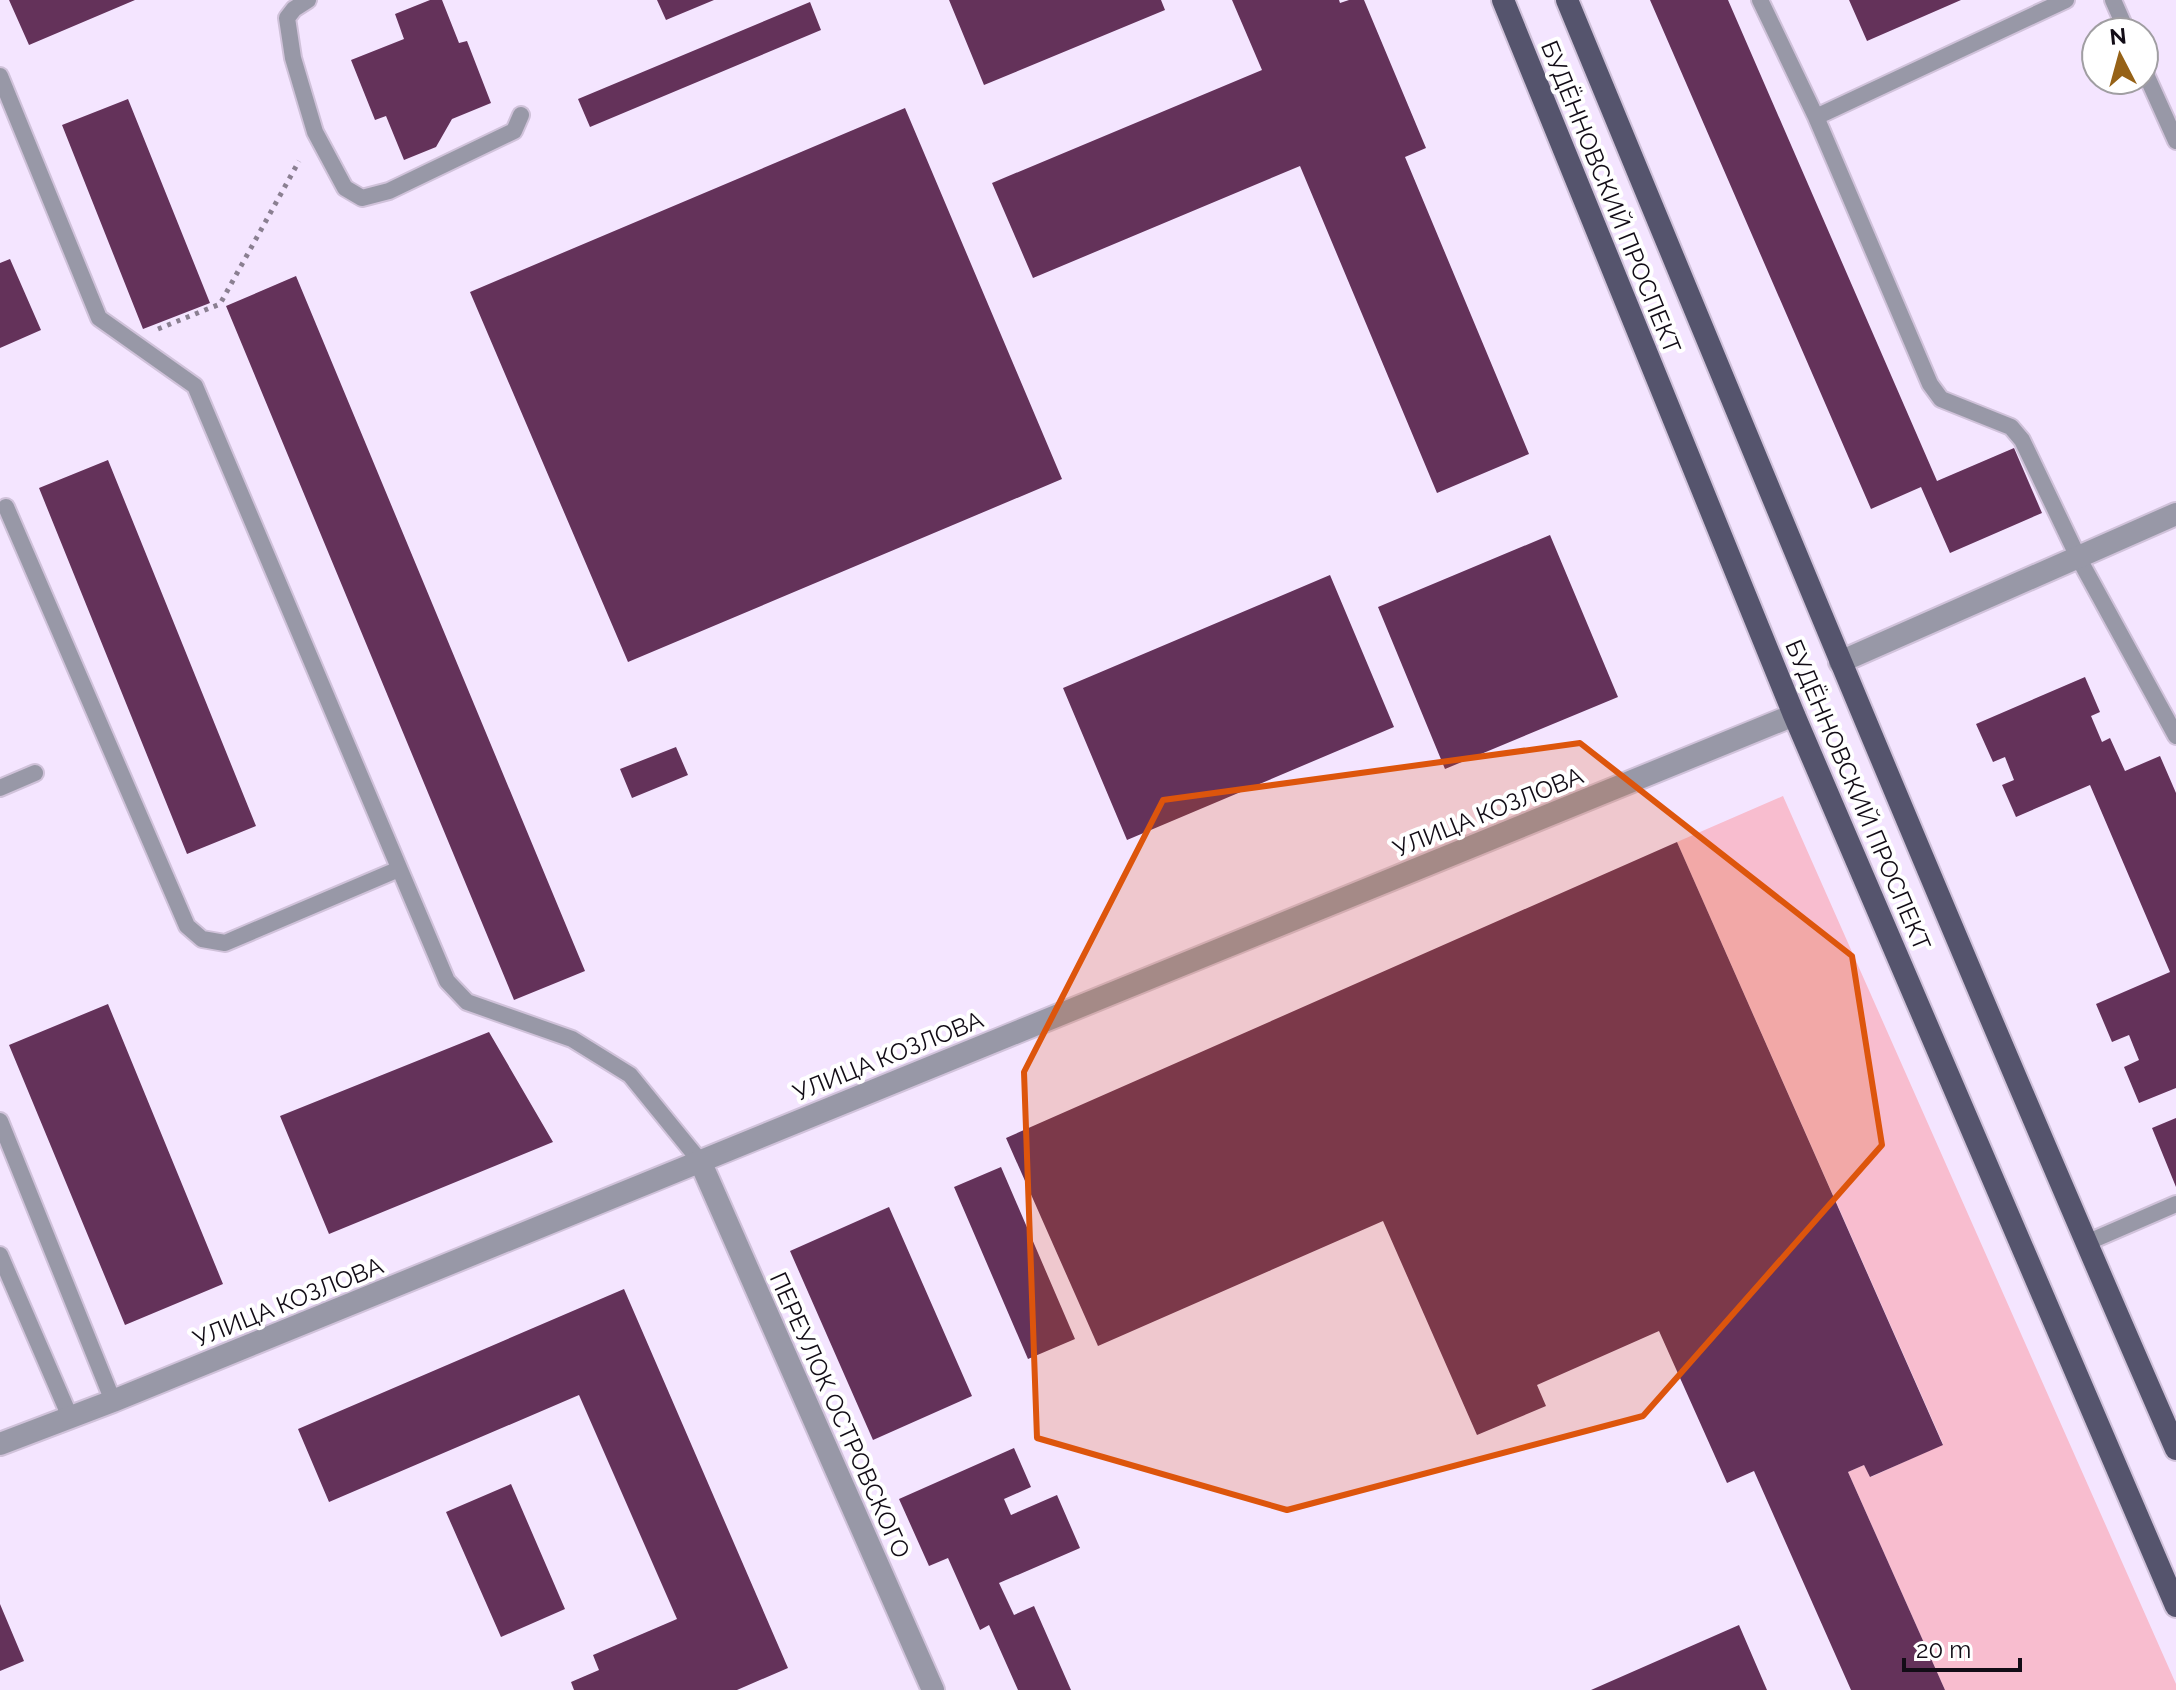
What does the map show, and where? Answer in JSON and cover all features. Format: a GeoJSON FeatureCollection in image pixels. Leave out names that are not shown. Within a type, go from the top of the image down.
{"type":"FeatureCollection","features":[{"type":"Feature","properties":{"kind":"main road","name":"БУДЁННОВСКИЙ ПРОСПЕКТ"},"geometry":{"type":"LineString","coordinates":[[1503,0],[1794,715],[2176,1606]]}},
{"type":"Feature","properties":{"kind":"main road","name":"БУДЁННОВСКИЙ ПРОСПЕКТ"},"geometry":{"type":"LineString","coordinates":[[1567,0],[1840,662],[2176,1449]]}},
{"type":"Feature","properties":{"kind":"street"},"geometry":{"type":"LineString","coordinates":[[1840,662],[2176,514]]}},
{"type":"Feature","properties":{"kind":"street","name":"УЛИЦА КОЗЛОВА"},"geometry":{"type":"LineString","coordinates":[[0,1444],[113,1401],[1794,715]]}},
{"type":"Feature","properties":{"kind":"street","name":"ПЕРЕУЛОК ОСТРОВСКОГО"},"geometry":{"type":"LineString","coordinates":[[700,1161],[933,1690]]}},
{"type":"Feature","properties":{"kind":"lane"},"geometry":{"type":"LineString","coordinates":[[308,0],[287,18],[293,58],[315,132],[345,188],[362,198],[389,191],[514,131],[521,115]]}},
{"type":"Feature","properties":{"kind":"lane"},"geometry":{"type":"LineString","coordinates":[[1760,0],[1816,117],[1930,384],[1941,399],[2011,427],[2022,440],[2078,557],[2176,736]]}},
{"type":"Feature","properties":{"kind":"lane"},"geometry":{"type":"LineString","coordinates":[[1816,117],[2066,0]]}},
{"type":"Feature","properties":{"kind":"lane"},"geometry":{"type":"LineString","coordinates":[[0,76],[99,318],[195,386],[447,981],[467,1002],[572,1039],[630,1075],[700,1161]]}},
{"type":"Feature","properties":{"kind":"lane"},"geometry":{"type":"LineString","coordinates":[[2156,96],[2176,141]]}},
{"type":"Feature","properties":{"kind":"lane"},"geometry":{"type":"LineString","coordinates":[[6,507],[187,926],[202,939],[225,943],[399,869]]}},
{"type":"Feature","properties":{"kind":"lane"},"geometry":{"type":"LineString","coordinates":[[0,788],[35,773]]}},
{"type":"Feature","properties":{"kind":"lane"},"geometry":{"type":"LineString","coordinates":[[0,1121],[113,1401]]}},
{"type":"Feature","properties":{"kind":"lane"},"geometry":{"type":"LineString","coordinates":[[2086,1243],[2176,1204]]}},
{"type":"Feature","properties":{"kind":"lane"},"geometry":{"type":"LineString","coordinates":[[0,1255],[70,1417]]}},
{"type":"Feature","properties":{"kind":"path"},"geometry":{"type":"LineString","coordinates":[[132,340],[220,304],[315,132]]}},
{"type":"Feature","properties":{"kind":"highlighted area"},"geometry":{"type":"Polygon","coordinates":[[[1580,743],[1852,956],[1882,1145],[1643,1416],[1287,1510],[1037,1438],[1024,1072],[1163,800],[1580,743]]]}},
{"type":"Feature","properties":{"kind":"shaded area"},"geometry":{"type":"Polygon","coordinates":[[[1783,796],[2176,1684],[2176,1690],[1945,1690],[1848,1472],[1864,1465],[1871,1477],[1943,1444],[1677,842],[1783,796]]]}},
{"type":"Feature","properties":{"kind":"building"},"geometry":{"type":"Polygon","coordinates":[[[9,0],[135,0],[29,45],[9,0]]]}},
{"type":"Feature","properties":{"kind":"building"},"geometry":{"type":"Polygon","coordinates":[[[430,0],[442,0],[459,43],[467,41],[491,103],[452,119],[436,147],[404,160],[386,116],[375,120],[351,60],[404,39],[395,14],[430,0]]]}},
{"type":"Feature","properties":{"kind":"building"},"geometry":{"type":"Polygon","coordinates":[[[657,0],[714,0],[666,20],[657,0]]]}},
{"type":"Feature","properties":{"kind":"building"},"geometry":{"type":"Polygon","coordinates":[[[949,0],[1161,0],[1165,10],[984,85],[949,0]]]}},
{"type":"Feature","properties":{"kind":"building"},"geometry":{"type":"Polygon","coordinates":[[[1232,0],[1339,0],[1340,3],[1364,0],[1426,148],[1405,157],[1529,454],[1437,493],[1300,166],[1033,278],[992,183],[1262,70],[1232,0]]]}},
{"type":"Feature","properties":{"kind":"building"},"geometry":{"type":"Polygon","coordinates":[[[1650,0],[1728,0],[1937,481],[2014,448],[2042,513],[1950,553],[1921,487],[1871,509],[1650,0]]]}},
{"type":"Feature","properties":{"kind":"building"},"geometry":{"type":"Polygon","coordinates":[[[1849,0],[1961,0],[1867,41],[1849,0]]]}},
{"type":"Feature","properties":{"kind":"building"},"geometry":{"type":"Polygon","coordinates":[[[810,2],[821,30],[590,127],[578,99],[810,2]]]}},
{"type":"Feature","properties":{"kind":"building"},"geometry":{"type":"Polygon","coordinates":[[[128,99],[210,303],[143,329],[62,125],[128,99]]]}},
{"type":"Feature","properties":{"kind":"building"},"geometry":{"type":"Polygon","coordinates":[[[905,108],[1062,479],[628,662],[470,292],[905,108]]]}},
{"type":"Feature","properties":{"kind":"building"},"geometry":{"type":"Polygon","coordinates":[[[10,259],[41,330],[0,348],[0,263],[10,259]]]}},
{"type":"Feature","properties":{"kind":"building"},"geometry":{"type":"Polygon","coordinates":[[[296,276],[585,971],[514,1000],[226,306],[296,276]]]}},
{"type":"Feature","properties":{"kind":"building"},"geometry":{"type":"Polygon","coordinates":[[[108,460],[256,826],[187,854],[39,488],[108,460]]]}},
{"type":"Feature","properties":{"kind":"building"},"geometry":{"type":"Polygon","coordinates":[[[1550,535],[1618,697],[1445,769],[1378,607],[1550,535]]]}},
{"type":"Feature","properties":{"kind":"building"},"geometry":{"type":"Polygon","coordinates":[[[1330,575],[1394,727],[1127,840],[1063,688],[1330,575]]]}},
{"type":"Feature","properties":{"kind":"building"},"geometry":{"type":"Polygon","coordinates":[[[2085,677],[2100,712],[2091,716],[2102,742],[2110,738],[2125,771],[2160,756],[2176,793],[2176,1088],[2139,1103],[2124,1067],[2139,1060],[2129,1035],[2112,1042],[2096,1004],[2170,972],[2090,785],[2016,817],[2002,785],[2014,780],[2005,757],[1993,762],[1976,724],[2085,677]]]}},
{"type":"Feature","properties":{"kind":"building"},"geometry":{"type":"Polygon","coordinates":[[[676,747],[688,775],[632,798],[620,769],[676,747]]]}},
{"type":"Feature","properties":{"kind":"building"},"geometry":{"type":"Polygon","coordinates":[[[1677,842],[1943,1445],[1870,1477],[1864,1465],[1848,1472],[1945,1690],[1851,1690],[1754,1471],[1727,1483],[1659,1331],[1537,1385],[1546,1406],[1477,1435],[1383,1221],[1098,1346],[1006,1138],[1677,842]]]}},
{"type":"Feature","properties":{"kind":"building"},"geometry":{"type":"Polygon","coordinates":[[[108,1004],[223,1284],[125,1325],[9,1045],[108,1004]]]}},
{"type":"Feature","properties":{"kind":"building"},"geometry":{"type":"Polygon","coordinates":[[[489,1032],[553,1142],[329,1234],[280,1116],[489,1032]]]}},
{"type":"Feature","properties":{"kind":"building"},"geometry":{"type":"Polygon","coordinates":[[[2176,1118],[2176,1187],[2152,1128],[2176,1118]]]}},
{"type":"Feature","properties":{"kind":"building"},"geometry":{"type":"Polygon","coordinates":[[[1001,1167],[1075,1339],[1028,1359],[954,1187],[1001,1167]]]}},
{"type":"Feature","properties":{"kind":"building"},"geometry":{"type":"Polygon","coordinates":[[[889,1207],[972,1396],[873,1440],[790,1251],[889,1207]]]}},
{"type":"Feature","properties":{"kind":"building"},"geometry":{"type":"Polygon","coordinates":[[[624,1289],[788,1668],[737,1690],[574,1690],[571,1682],[599,1670],[593,1655],[677,1619],[579,1395],[329,1502],[298,1429],[624,1289]]]}},
{"type":"Feature","properties":{"kind":"building"},"geometry":{"type":"Polygon","coordinates":[[[1014,1448],[1031,1487],[1004,1499],[1011,1515],[1057,1495],[1080,1548],[999,1583],[1014,1615],[1034,1606],[1071,1690],[1018,1690],[989,1625],[980,1630],[948,1558],[929,1566],[899,1499],[1014,1448]]]}},
{"type":"Feature","properties":{"kind":"building"},"geometry":{"type":"Polygon","coordinates":[[[511,1484],[565,1609],[501,1637],[446,1512],[511,1484]]]}},
{"type":"Feature","properties":{"kind":"building"},"geometry":{"type":"Polygon","coordinates":[[[0,1604],[24,1661],[0,1671],[0,1604]]]}},
{"type":"Feature","properties":{"kind":"building"},"geometry":{"type":"Polygon","coordinates":[[[1739,1625],[1767,1690],[1591,1690],[1739,1625]]]}}]}
